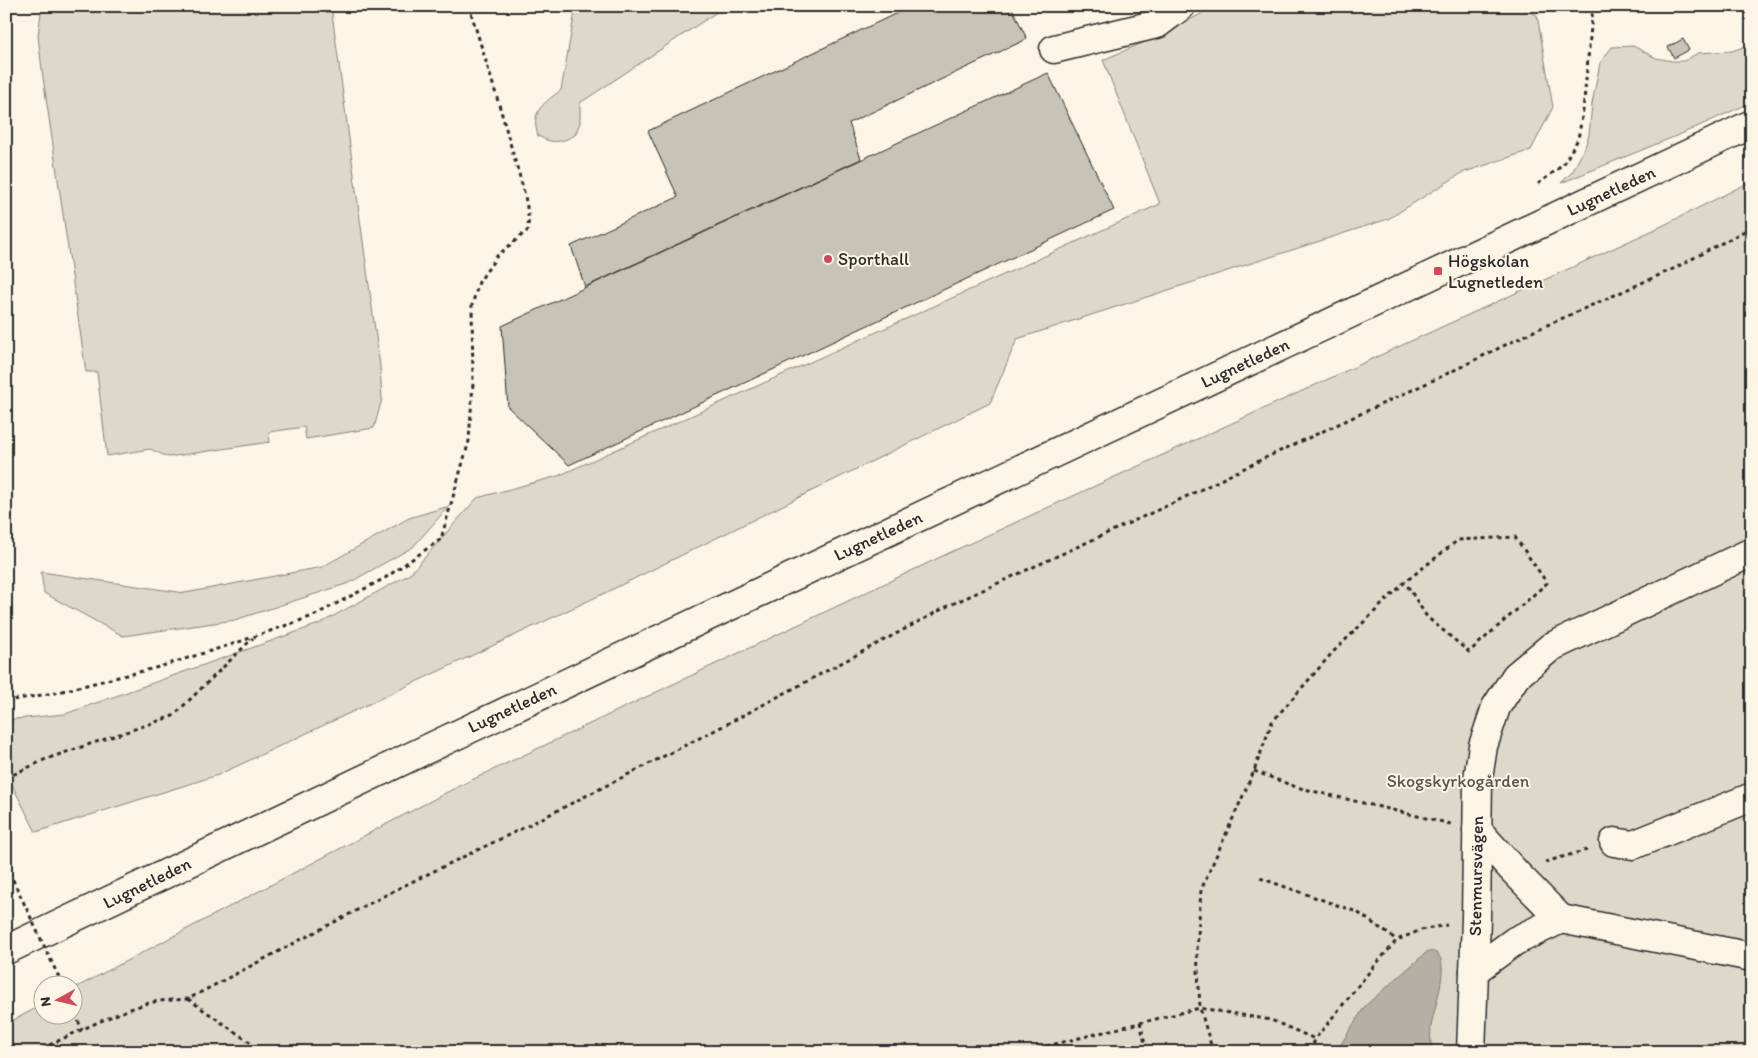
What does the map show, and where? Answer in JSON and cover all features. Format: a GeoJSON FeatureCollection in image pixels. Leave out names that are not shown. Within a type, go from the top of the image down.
{"type":"FeatureCollection","features":[{"type":"Feature","properties":{"kind":"main road"},"geometry":{"type":"LineString","coordinates":[[1054,50],[1157,24],[1182,6]]}},
{"type":"Feature","properties":{"kind":"main road","name":"Lugnetleden"},"geometry":{"type":"LineString","coordinates":[[6,950],[448,739],[1752,124]]}},
{"type":"Feature","properties":{"kind":"main road","name":"Stenmursvägen"},"geometry":{"type":"LineString","coordinates":[[1471,1052],[1476,918],[1478,779],[1483,746],[1496,707],[1516,676],[1551,647],[1752,552]]}},
{"type":"Feature","properties":{"kind":"main road"},"geometry":{"type":"LineString","coordinates":[[1614,842],[1633,845],[1752,797]]}},
{"type":"Feature","properties":{"kind":"main road"},"geometry":{"type":"LineString","coordinates":[[1477,830],[1561,919],[1752,956]]}},
{"type":"Feature","properties":{"kind":"main road"},"geometry":{"type":"LineString","coordinates":[[1474,971],[1515,940],[1561,919]]}},
{"type":"Feature","properties":{"kind":"path"},"geometry":{"type":"LineString","coordinates":[[6,701],[54,693],[159,667],[313,616],[377,582],[441,539],[469,441],[473,383],[472,305],[479,282],[497,256],[528,230],[529,220],[520,176],[469,6]]}},
{"type":"Feature","properties":{"kind":"path"},"geometry":{"type":"LineString","coordinates":[[1538,184],[1563,165],[1578,139],[1583,111],[1593,6]]}},
{"type":"Feature","properties":{"kind":"path"},"geometry":{"type":"LineString","coordinates":[[35,1052],[82,1030],[151,1003],[188,999],[401,887],[523,828],[727,724],[948,606],[1173,504],[1265,458],[1438,378],[1536,330],[1673,269],[1752,227]]}},
{"type":"Feature","properties":{"kind":"path"},"geometry":{"type":"LineString","coordinates":[[1213,1052],[1200,1008],[1197,951],[1201,890],[1254,771],[1272,722],[1333,652],[1405,582],[1458,540],[1515,537],[1547,583],[1469,652],[1427,617],[1405,582]]}},
{"type":"Feature","properties":{"kind":"path"},"geometry":{"type":"LineString","coordinates":[[6,778],[46,759],[173,716],[255,636]]}},
{"type":"Feature","properties":{"kind":"path"},"geometry":{"type":"LineString","coordinates":[[1254,771],[1296,788],[1477,830]]}},
{"type":"Feature","properties":{"kind":"path"},"geometry":{"type":"LineString","coordinates":[[6,865],[58,976]]}},
{"type":"Feature","properties":{"kind":"path"},"geometry":{"type":"LineString","coordinates":[[1260,878],[1357,912],[1397,940]]}},
{"type":"Feature","properties":{"kind":"path"},"geometry":{"type":"LineString","coordinates":[[1311,1052],[1316,1039],[1397,940],[1421,930],[1476,918]]}},
{"type":"Feature","properties":{"kind":"path"},"geometry":{"type":"LineString","coordinates":[[188,999],[251,1043],[259,1052]]}},
{"type":"Feature","properties":{"kind":"path"},"geometry":{"type":"LineString","coordinates":[[1023,1052],[1200,1008],[1271,1020],[1316,1039]]}},
{"type":"Feature","properties":{"kind":"path"},"geometry":{"type":"LineString","coordinates":[[1140,1022],[1147,1052]]}},
{"type":"Feature","properties":{"kind":"path"},"geometry":{"type":"LineString","coordinates":[[80,1026],[82,1030]]}},
{"type":"Feature","properties":{"kind":"path"},"geometry":{"type":"LineString","coordinates":[[854,1052],[869,1047],[871,1052]]}},
{"type":"Feature","properties":{"kind":"green space"},"geometry":{"type":"Polygon","coordinates":[[[42,6],[331,6],[380,366],[382,399],[374,428],[306,439],[304,427],[269,432],[270,442],[168,457],[150,449],[107,456],[97,372],[86,372],[42,70],[38,35],[42,6]]]}},
{"type":"Feature","properties":{"kind":"green space"},"geometry":{"type":"Polygon","coordinates":[[[576,6],[726,6],[580,103],[580,123],[575,135],[565,140],[552,141],[538,136],[536,127],[537,114],[544,104],[561,90],[576,6]]]}},
{"type":"Feature","properties":{"kind":"green space"},"geometry":{"type":"Polygon","coordinates":[[[1216,6],[1516,6],[1537,15],[1553,107],[1531,150],[1462,173],[1388,219],[1017,339],[990,403],[609,591],[218,775],[36,832],[6,773],[6,720],[65,714],[319,624],[410,574],[477,498],[558,476],[1160,204],[1103,60],[1161,35],[1216,6]]]}},
{"type":"Feature","properties":{"kind":"green space"},"geometry":{"type":"Polygon","coordinates":[[[1752,44],[1752,102],[1681,134],[1561,183],[1573,171],[1585,147],[1589,135],[1592,104],[1600,63],[1612,47],[1633,46],[1656,58],[1684,61],[1698,53],[1732,51],[1752,44]]]}},
{"type":"Feature","properties":{"kind":"green space","name":"Skogskyrkogården"},"geometry":{"type":"Polygon","coordinates":[[[1752,181],[1752,1052],[6,1052],[6,1024],[32,1010],[32,1026],[82,1026],[82,984],[459,786],[951,552],[1662,226],[1752,181]]]}},
{"type":"Feature","properties":{"kind":"green space"},"geometry":{"type":"Polygon","coordinates":[[[449,506],[413,547],[349,583],[235,620],[123,636],[44,593],[41,572],[185,593],[322,567],[409,518],[449,506]]]}},
{"type":"Feature","properties":{"kind":"shaded area"},"geometry":{"type":"Polygon","coordinates":[[[1428,951],[1436,953],[1440,958],[1442,966],[1442,977],[1431,1028],[1432,1052],[1338,1052],[1365,1006],[1428,951]]]}},
{"type":"Feature","properties":{"kind":"building"},"geometry":{"type":"Polygon","coordinates":[[[912,6],[1011,6],[1027,39],[849,123],[861,159],[585,287],[571,246],[678,197],[648,131],[912,6]]]}},
{"type":"Feature","properties":{"kind":"building"},"geometry":{"type":"Polygon","coordinates":[[[1683,39],[1689,50],[1674,58],[1668,47],[1683,39]]]}},
{"type":"Feature","properties":{"kind":"building","name":"Sporthall"},"geometry":{"type":"Polygon","coordinates":[[[1048,73],[1114,210],[569,465],[508,407],[502,326],[1048,73]]]}},
{"type":"Feature","properties":{"kind":"place","name":"Sporthall"},"geometry":{"type":"Point","coordinates":[828,259]}},
{"type":"Feature","properties":{"kind":"place","name":"Högskolan Lugnetleden"},"geometry":{"type":"Point","coordinates":[1438,271]}}]}
